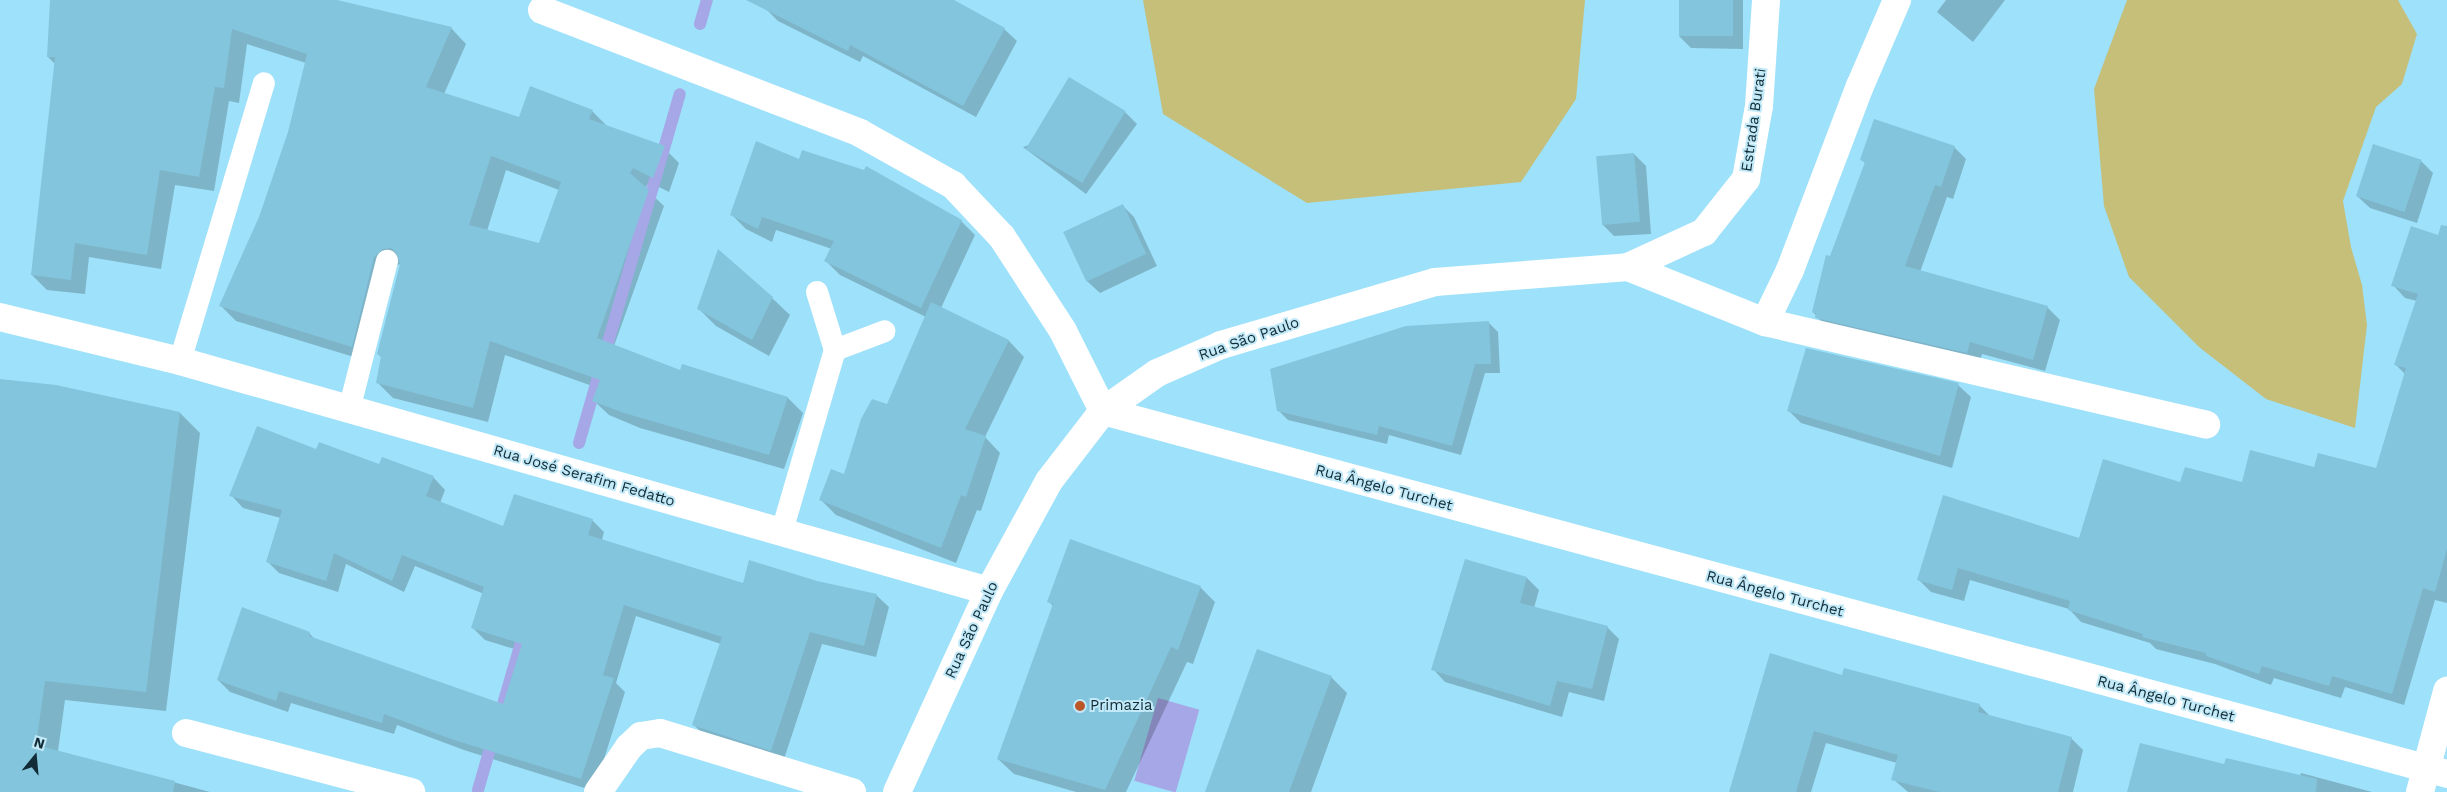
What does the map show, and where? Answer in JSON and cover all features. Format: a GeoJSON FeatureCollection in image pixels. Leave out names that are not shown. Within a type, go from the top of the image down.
{"type":"FeatureCollection","features":[{"type":"Feature","properties":{"kind":"street","name":"Estrada Burati"},"geometry":{"type":"LineString","coordinates":[[1628,267],[1704,232],[1746,179],[1759,106],[1766,0]]}},
{"type":"Feature","properties":{"kind":"street"},"geometry":{"type":"LineString","coordinates":[[1765,322],[1790,270],[1860,86],[1897,0]]}},
{"type":"Feature","properties":{"kind":"street"},"geometry":{"type":"LineString","coordinates":[[542,10],[860,133],[953,185],[1002,237],[1063,331],[1103,411]]}},
{"type":"Feature","properties":{"kind":"street"},"geometry":{"type":"LineString","coordinates":[[1628,267],[1765,322],[2206,425]]}},
{"type":"Feature","properties":{"kind":"street","name":"Rua São Paulo"},"geometry":{"type":"LineString","coordinates":[[897,792],[989,591],[1049,481],[1103,411],[1157,374],[1221,345],[1435,282],[1628,267]]}},
{"type":"Feature","properties":{"kind":"street","name":"Rua José Serafim Fedatto"},"geometry":{"type":"LineString","coordinates":[[0,317],[180,362],[989,591]]}},
{"type":"Feature","properties":{"kind":"street","name":"Rua Ângelo Turchet"},"geometry":{"type":"LineString","coordinates":[[1103,411],[2431,778]]}},
{"type":"Feature","properties":{"kind":"street"},"geometry":{"type":"LineString","coordinates":[[2431,778],[2447,691]]}},
{"type":"Feature","properties":{"kind":"street"},"geometry":{"type":"LineString","coordinates":[[186,733],[411,792]]}},
{"type":"Feature","properties":{"kind":"street"},"geometry":{"type":"LineString","coordinates":[[598,792],[630,747],[642,736],[660,733],[852,792]]}},
{"type":"Feature","properties":{"kind":"lane"},"geometry":{"type":"LineString","coordinates":[[180,362],[264,83]]}},
{"type":"Feature","properties":{"kind":"lane"},"geometry":{"type":"LineString","coordinates":[[349,410],[387,261]]}},
{"type":"Feature","properties":{"kind":"lane"},"geometry":{"type":"LineString","coordinates":[[782,531],[835,350],[817,292]]}},
{"type":"Feature","properties":{"kind":"lane"},"geometry":{"type":"LineString","coordinates":[[835,350],[885,331]]}},
{"type":"Feature","properties":{"kind":"shaded area"},"geometry":{"type":"Polygon","coordinates":[[[1143,0],[1585,0],[1576,99],[1521,182],[1307,203],[1163,114],[1143,0]]]}},
{"type":"Feature","properties":{"kind":"shaded area"},"geometry":{"type":"Polygon","coordinates":[[[2127,0],[2398,0],[2417,34],[2402,84],[2376,107],[2343,201],[2351,247],[2362,285],[2367,325],[2355,428],[2266,399],[2199,347],[2129,277],[2104,206],[2094,89],[2127,0]]]}},
{"type":"Feature","properties":{"kind":"water"},"geometry":{"type":"Polygon","coordinates":[[[1158,698],[1199,710],[1176,792],[1134,781],[1158,698]]]}},
{"type":"Feature","properties":{"kind":"building"},"geometry":{"type":"Polygon","coordinates":[[[50,0],[337,0],[452,27],[426,87],[519,117],[530,86],[593,110],[589,119],[665,146],[653,178],[633,168],[630,173],[649,190],[597,338],[680,370],[682,364],[788,397],[769,455],[624,413],[592,401],[600,380],[490,341],[473,408],[376,383],[381,356],[377,354],[400,264],[396,252],[391,248],[383,249],[374,257],[352,347],[219,306],[259,217],[288,132],[307,54],[232,29],[224,88],[215,87],[199,177],[160,170],[147,255],[75,243],[71,280],[31,275],[55,57],[47,57],[50,0]],[[491,156],[469,225],[539,243],[561,182],[491,156]]]}},
{"type":"Feature","properties":{"kind":"building"},"geometry":{"type":"Polygon","coordinates":[[[746,0],[954,0],[1005,28],[963,106],[850,45],[848,51],[746,0]]]}},
{"type":"Feature","properties":{"kind":"building"},"geometry":{"type":"Polygon","coordinates":[[[1679,0],[1733,0],[1733,36],[1679,36],[1679,0]]]}},
{"type":"Feature","properties":{"kind":"building"},"geometry":{"type":"Polygon","coordinates":[[[1069,77],[1126,111],[1082,183],[1026,149],[1069,77]]]}},
{"type":"Feature","properties":{"kind":"building"},"geometry":{"type":"Polygon","coordinates":[[[1874,119],[1955,146],[1941,187],[1935,185],[1905,266],[2048,306],[2033,360],[1970,342],[1967,353],[1815,318],[1816,313],[1812,312],[1826,255],[1830,256],[1865,162],[1860,160],[1874,119]]]}},
{"type":"Feature","properties":{"kind":"building"},"geometry":{"type":"Polygon","coordinates":[[[756,141],[799,159],[802,150],[864,170],[866,166],[962,220],[921,308],[824,261],[834,241],[762,217],[758,229],[730,215],[756,141]]]}},
{"type":"Feature","properties":{"kind":"building"},"geometry":{"type":"Polygon","coordinates":[[[2373,144],[2422,160],[2405,212],[2356,196],[2373,144]]]}},
{"type":"Feature","properties":{"kind":"building"},"geometry":{"type":"Polygon","coordinates":[[[1634,153],[1640,222],[1602,225],[1596,156],[1634,153]]]}},
{"type":"Feature","properties":{"kind":"building"},"geometry":{"type":"Polygon","coordinates":[[[1123,204],[1146,254],[1086,282],[1063,232],[1123,204]]]}},
{"type":"Feature","properties":{"kind":"building"},"geometry":{"type":"Polygon","coordinates":[[[2441,225],[2447,226],[2447,549],[2435,592],[2423,588],[2392,694],[2332,676],[2329,686],[2262,666],[2259,674],[2206,656],[2206,653],[2142,637],[2143,634],[2068,610],[2070,601],[1958,568],[1952,590],[1917,580],[1943,495],[2079,538],[2103,459],[2180,482],[2185,467],[2242,482],[2250,450],[2314,467],[2318,453],[2376,468],[2406,368],[2394,365],[2418,294],[2391,286],[2411,226],[2438,235],[2441,225]]]}},
{"type":"Feature","properties":{"kind":"building"},"geometry":{"type":"Polygon","coordinates":[[[718,249],[773,297],[752,340],[697,309],[718,249]]]}},
{"type":"Feature","properties":{"kind":"building"},"geometry":{"type":"Polygon","coordinates":[[[931,302],[1009,340],[965,429],[986,436],[966,497],[961,495],[941,548],[819,500],[831,469],[844,474],[861,419],[872,399],[887,404],[931,302]]]}},
{"type":"Feature","properties":{"kind":"building"},"geometry":{"type":"Polygon","coordinates":[[[1489,321],[1491,364],[1475,364],[1452,446],[1379,426],[1377,435],[1277,411],[1270,369],[1406,326],[1489,321]]]}},
{"type":"Feature","properties":{"kind":"building"},"geometry":{"type":"Polygon","coordinates":[[[1806,348],[1959,383],[1940,456],[1787,411],[1806,348]]]}},
{"type":"Feature","properties":{"kind":"building"},"geometry":{"type":"Polygon","coordinates":[[[0,379],[56,385],[180,412],[146,692],[45,681],[36,745],[175,781],[173,792],[0,792],[0,379]]]}},
{"type":"Feature","properties":{"kind":"building"},"geometry":{"type":"Polygon","coordinates":[[[257,426],[316,449],[319,442],[379,464],[382,457],[434,476],[426,496],[503,526],[514,494],[593,519],[588,535],[743,583],[749,560],[817,581],[877,594],[864,646],[810,632],[771,751],[692,725],[722,637],[624,605],[603,675],[614,678],[581,779],[451,739],[384,714],[382,723],[279,691],[276,701],[217,680],[242,607],[310,632],[309,636],[503,704],[522,644],[471,628],[484,587],[402,555],[392,581],[334,553],[326,581],[266,562],[282,510],[229,496],[257,426]]]}},
{"type":"Feature","properties":{"kind":"building","name":"Primazia"},"geometry":{"type":"Polygon","coordinates":[[[1070,539],[1201,586],[1178,650],[1171,647],[1105,790],[997,759],[1053,604],[1047,602],[1070,539]]]}},
{"type":"Feature","properties":{"kind":"building"},"geometry":{"type":"Polygon","coordinates":[[[1465,559],[1527,577],[1520,603],[1608,626],[1592,689],[1557,681],[1550,706],[1431,670],[1465,559]]]}},
{"type":"Feature","properties":{"kind":"building"},"geometry":{"type":"Polygon","coordinates":[[[1257,649],[1332,676],[1289,792],[1205,792],[1257,649]]]}},
{"type":"Feature","properties":{"kind":"building"},"geometry":{"type":"Polygon","coordinates":[[[1770,653],[1842,675],[1844,668],[1980,704],[1978,712],[2072,737],[2058,792],[1939,792],[1891,780],[1898,755],[1814,731],[1796,792],[1729,792],[1770,653]]]}},
{"type":"Feature","properties":{"kind":"building"},"geometry":{"type":"Polygon","coordinates":[[[2140,743],[2224,764],[2226,758],[2317,779],[2316,792],[2127,792],[2140,743]]]}},
{"type":"Feature","properties":{"kind":"waterway"},"geometry":{"type":"LineString","coordinates":[[700,24],[707,0]]}},
{"type":"Feature","properties":{"kind":"waterway"},"geometry":{"type":"LineString","coordinates":[[579,443],[680,94]]}},
{"type":"Feature","properties":{"kind":"waterway"},"geometry":{"type":"LineString","coordinates":[[501,711],[525,629]]}},
{"type":"Feature","properties":{"kind":"waterway"},"geometry":{"type":"LineString","coordinates":[[478,790],[494,735]]}},
{"type":"Feature","properties":{"kind":"place","name":"Primazia"},"geometry":{"type":"Point","coordinates":[1080,706]}}]}
